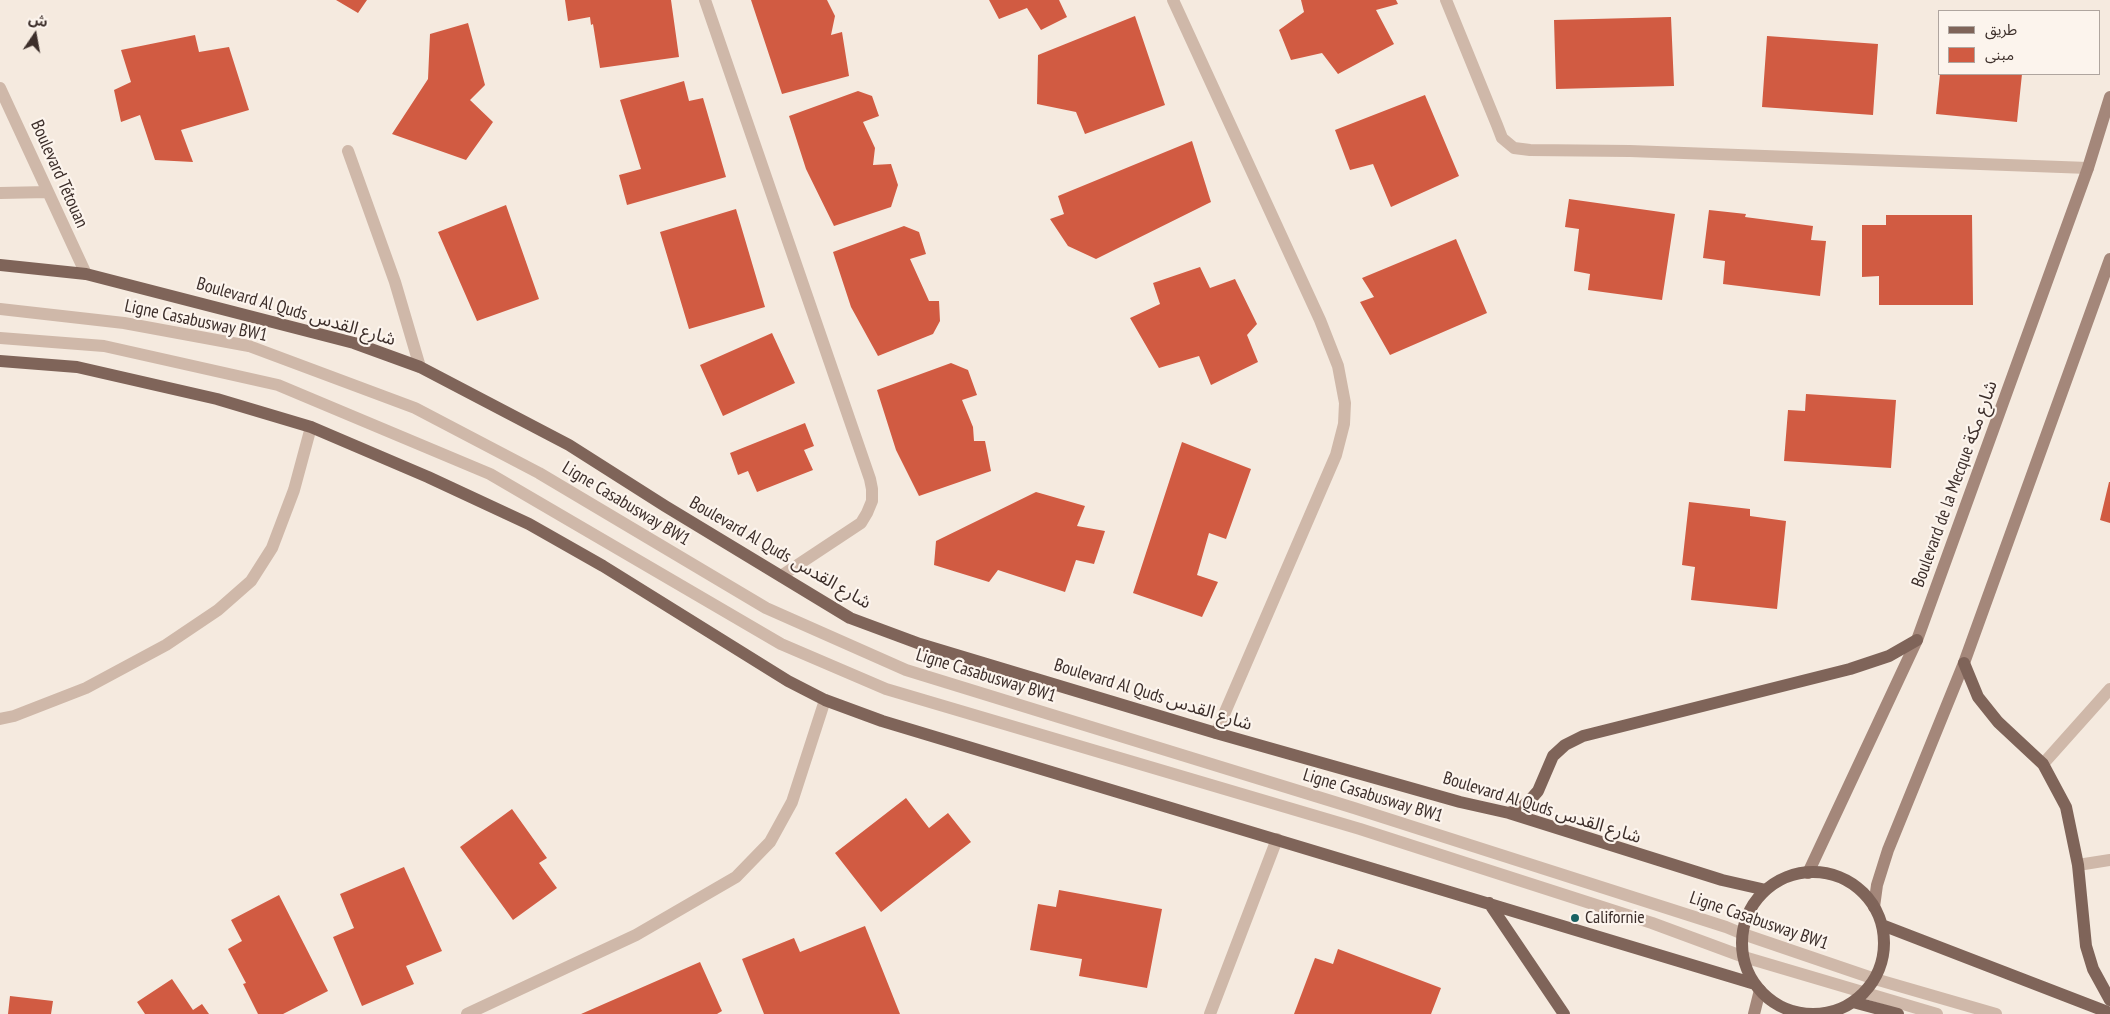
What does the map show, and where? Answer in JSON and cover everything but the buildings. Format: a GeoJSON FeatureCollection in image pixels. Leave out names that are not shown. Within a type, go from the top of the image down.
{"type":"FeatureCollection","features":[{"type":"Feature","properties":{"kind":"main road","name":"Boulevard de la Mecque شارع مكة"},"geometry":{"type":"LineString","coordinates":[[1808,873],[1917,640],[2088,168],[2110,97]]}},
{"type":"Feature","properties":{"kind":"main road"},"geometry":{"type":"LineString","coordinates":[[1874,907],[1877,885],[1888,850],[1964,663],[2110,259]]}},
{"type":"Feature","properties":{"kind":"main road","name":"Boulevard Al Quds شارع القدس"},"geometry":{"type":"LineString","coordinates":[[0,265],[86,274],[354,343],[420,367],[569,445],[850,618],[920,644],[1216,733],[1460,802],[1509,813],[1681,868],[1766,890]]}},
{"type":"Feature","properties":{"kind":"main road"},"geometry":{"type":"LineString","coordinates":[[0,361],[77,367],[217,399],[311,426],[529,524],[611,571],[788,681],[825,700],[882,722],[1489,903],[1757,987]]}},
{"type":"Feature","properties":{"kind":"main road"},"geometry":{"type":"LineString","coordinates":[[1509,813],[1521,808],[1538,791],[1553,756],[1565,745],[1582,736],[1850,669],[1889,656],[1917,640]]}},
{"type":"Feature","properties":{"kind":"main road"},"geometry":{"type":"LineString","coordinates":[[1964,663],[1978,697],[1998,722],[2043,764],[2066,807],[2078,865],[2086,946],[2093,969],[2110,1000]]}},
{"type":"Feature","properties":{"kind":"main road"},"geometry":{"type":"LineString","coordinates":[[1808,873],[1836,876],[1853,885],[1867,897],[1882,924],[1884,949],[1882,963],[1875,979],[1864,993],[1836,1012],[1804,1014],[1787,1009],[1772,1001],[1757,987],[1747,968],[1744,957],[1743,934],[1747,918],[1755,903],[1766,890],[1781,880],[1808,873]]}},
{"type":"Feature","properties":{"kind":"main road"},"geometry":{"type":"LineString","coordinates":[[1489,903],[1564,1014]]}},
{"type":"Feature","properties":{"kind":"main road"},"geometry":{"type":"LineString","coordinates":[[1882,924],[2110,1013]]}},
{"type":"Feature","properties":{"kind":"main road"},"geometry":{"type":"LineString","coordinates":[[1754,1014],[1757,987]]}},
{"type":"Feature","properties":{"kind":"main road"},"geometry":{"type":"LineString","coordinates":[[1853,1002],[1898,1014]]}},
{"type":"Feature","properties":{"kind":"street"},"geometry":{"type":"LineString","coordinates":[[705,0],[872,489],[872,501],[868,513],[861,523],[781,576]]}},
{"type":"Feature","properties":{"kind":"street"},"geometry":{"type":"LineString","coordinates":[[1174,0],[1320,320],[1338,366],[1345,403],[1344,424],[1336,455],[1216,733]]}},
{"type":"Feature","properties":{"kind":"street"},"geometry":{"type":"LineString","coordinates":[[1446,0],[1502,138],[1514,148],[2088,168]]}},
{"type":"Feature","properties":{"kind":"street","name":"Boulevard Tétouan"},"geometry":{"type":"LineString","coordinates":[[0,88],[86,274]]}},
{"type":"Feature","properties":{"kind":"street"},"geometry":{"type":"LineString","coordinates":[[348,151],[395,282],[420,367]]}},
{"type":"Feature","properties":{"kind":"street"},"geometry":{"type":"LineString","coordinates":[[0,193],[48,192]]}},
{"type":"Feature","properties":{"kind":"street","name":"Ligne Casabusway BW1"},"geometry":{"type":"LineString","coordinates":[[0,309],[124,323],[249,346],[415,408],[539,473],[766,608],[906,670],[1354,808],[1709,921],[1875,979],[1996,1014]]}},
{"type":"Feature","properties":{"kind":"street","name":"Ligne Casabusway BW1"},"geometry":{"type":"LineString","coordinates":[[0,338],[104,346],[278,385],[490,474],[781,644],[886,689],[1360,829],[1652,923],[1744,957],[1937,1014]]}},
{"type":"Feature","properties":{"kind":"street"},"geometry":{"type":"LineString","coordinates":[[0,719],[14,716],[86,688],[166,645],[218,610],[251,581],[272,548],[294,490],[311,426]]}},
{"type":"Feature","properties":{"kind":"street"},"geometry":{"type":"LineString","coordinates":[[2043,764],[2110,689]]}},
{"type":"Feature","properties":{"kind":"street"},"geometry":{"type":"LineString","coordinates":[[467,1014],[636,935],[736,877],[770,842],[792,802],[825,700]]}},
{"type":"Feature","properties":{"kind":"street"},"geometry":{"type":"LineString","coordinates":[[1210,1014],[1277,839]]}},
{"type":"Feature","properties":{"kind":"street"},"geometry":{"type":"LineString","coordinates":[[2078,865],[2110,860]]}},
{"type":"Feature","properties":{"kind":"place","name":"Californie"},"geometry":{"type":"Point","coordinates":[1575,918]}}]}
